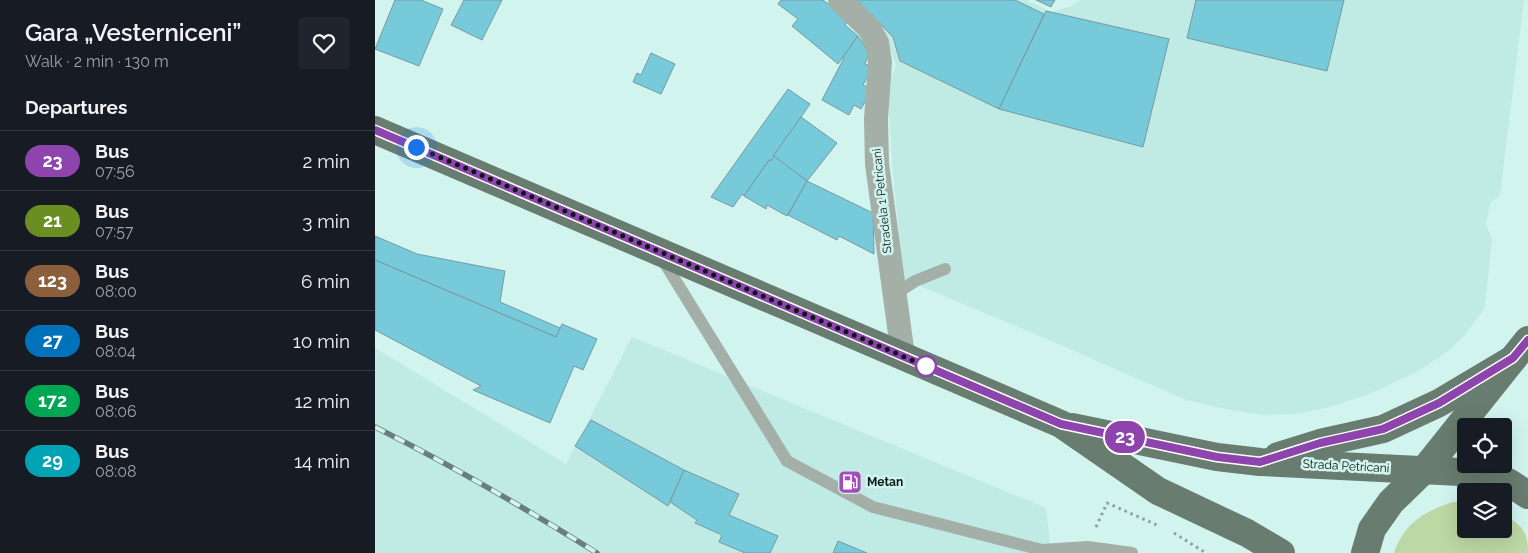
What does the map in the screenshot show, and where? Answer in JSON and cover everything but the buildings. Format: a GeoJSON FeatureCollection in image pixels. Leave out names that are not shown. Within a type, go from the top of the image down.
{"type":"FeatureCollection","features":[{"type":"Feature","properties":{"kind":"main road","name":"Strada Petricani"},"geometry":{"type":"LineString","coordinates":[[375,130],[1061,424],[1217,457],[1260,462],[1481,473],[1508,482],[1528,495]]}},
{"type":"Feature","properties":{"kind":"main road"},"geometry":{"type":"LineString","coordinates":[[1260,462],[1320,443],[1383,429],[1439,403],[1521,349]]}},
{"type":"Feature","properties":{"kind":"main road"},"geometry":{"type":"LineString","coordinates":[[1365,553],[1372,529],[1391,502],[1425,469],[1521,349]]}},
{"type":"Feature","properties":{"kind":"main road","name":"Strada Petricani"},"geometry":{"type":"LineString","coordinates":[[1061,424],[1158,491],[1247,533],[1281,553]]}},
{"type":"Feature","properties":{"kind":"street","name":"Stradela 1 Petricani"},"geometry":{"type":"LineString","coordinates":[[840,0],[869,28],[877,43],[880,62],[876,119],[877,164],[903,356]]}},
{"type":"Feature","properties":{"kind":"lane"},"geometry":{"type":"LineString","coordinates":[[657,251],[787,461],[873,508],[1042,550],[1089,547],[1133,553]]}},
{"type":"Feature","properties":{"kind":"lane"},"geometry":{"type":"LineString","coordinates":[[894,295],[915,281],[945,269]]}},
{"type":"Feature","properties":{"kind":"path"},"geometry":{"type":"LineString","coordinates":[[1107,503],[1163,528]]}},
{"type":"Feature","properties":{"kind":"path"},"geometry":{"type":"LineString","coordinates":[[1171,531],[1206,553]]}},
{"type":"Feature","properties":{"kind":"shaded area"},"geometry":{"type":"Polygon","coordinates":[[[851,0],[1026,0],[1051,12],[1071,6],[1080,0],[1524,0],[1500,195],[1490,203],[1486,224],[1492,238],[1485,307],[1465,335],[1447,352],[1415,373],[1367,395],[1326,408],[1295,414],[1262,415],[1186,400],[901,278],[888,85],[896,66],[890,48],[875,25],[851,0]]]}},
{"type":"Feature","properties":{"kind":"shaded area"},"geometry":{"type":"Polygon","coordinates":[[[632,337],[1046,508],[1051,553],[375,553],[375,348],[566,464],[632,337]]]}},
{"type":"Feature","properties":{"kind":"green space"},"geometry":{"type":"Polygon","coordinates":[[[1457,502],[1457,538],[1512,538],[1512,520],[1525,533],[1528,553],[1394,553],[1403,534],[1410,526],[1433,510],[1457,502]]]}},
{"type":"Feature","properties":{"kind":"railway"},"geometry":{"type":"LineString","coordinates":[[375,427],[487,487],[597,553]]}},
{"type":"Feature","properties":{"kind":"bus line","name":"23"},"geometry":{"type":"LineString","coordinates":[[375,130],[1061,424],[1217,457],[1260,462],[1320,443],[1383,429],[1439,403],[1513,358],[1528,340]]}},
{"type":"Feature","properties":{"kind":"place","name":"Metan"},"geometry":{"type":"Point","coordinates":[850,482]}},
{"type":"Feature","properties":{"kind":"route"},"geometry":{"type":"LineString","coordinates":[[416,147],[928,367],[926,366]]}}]}
